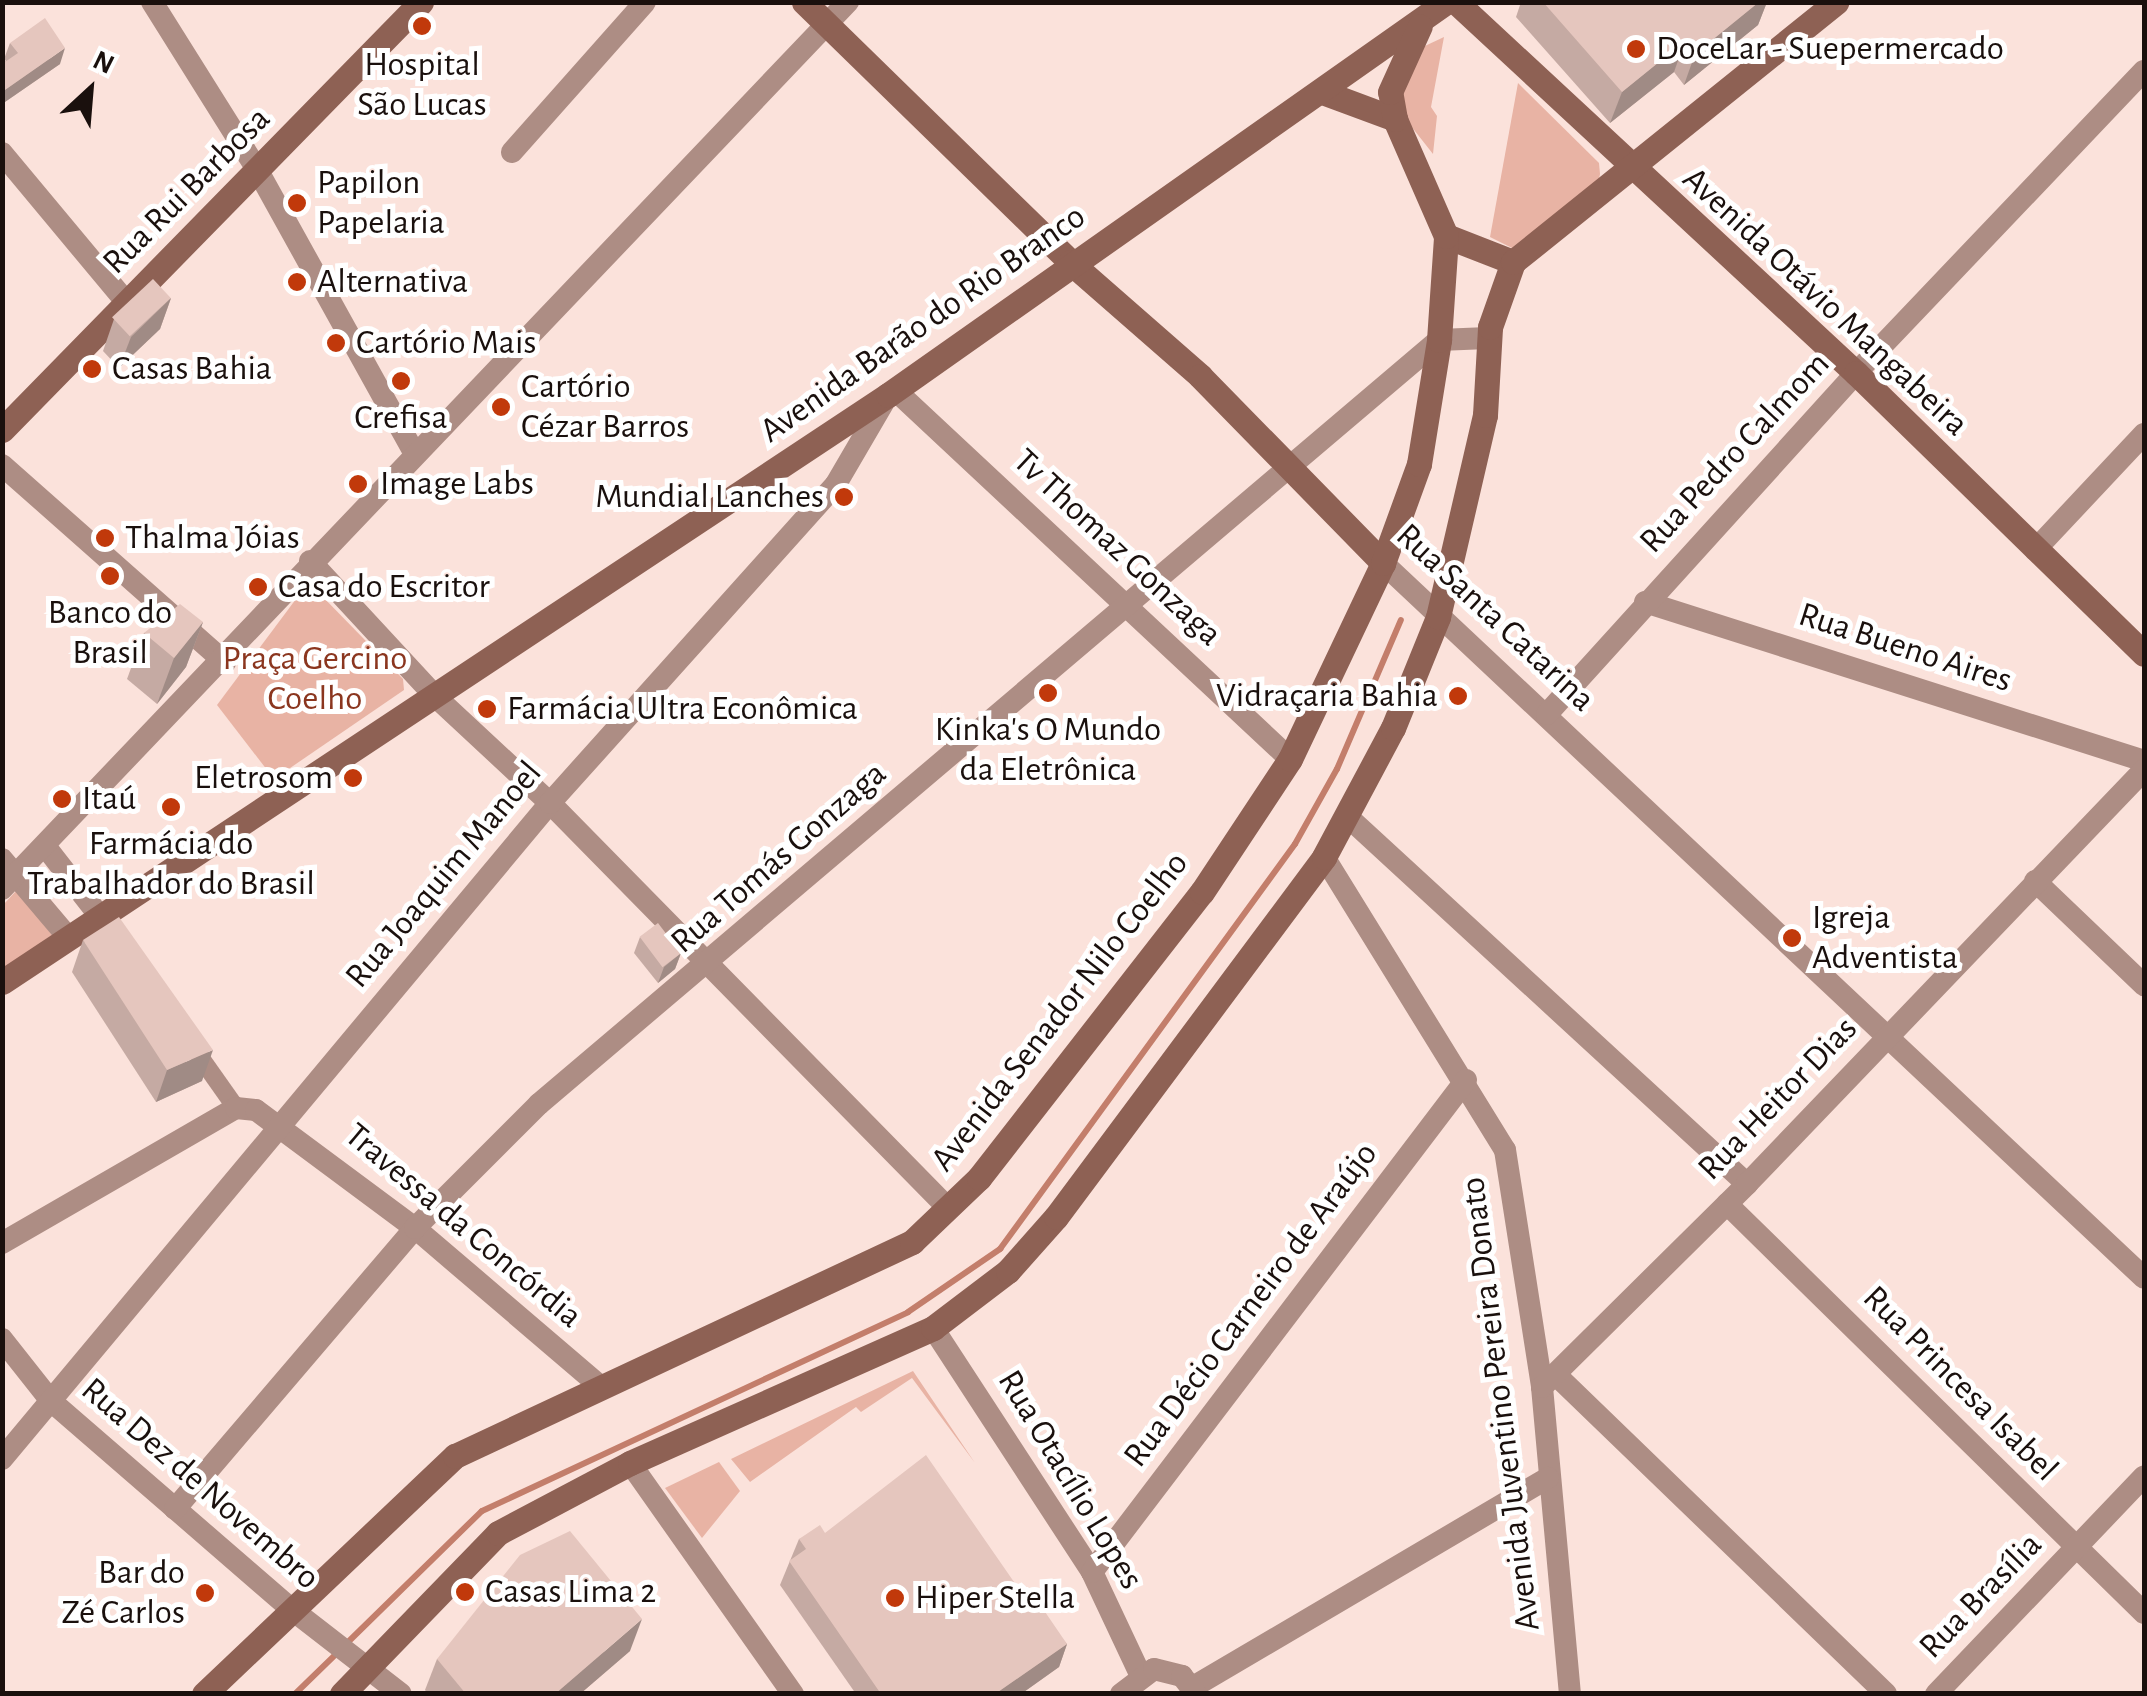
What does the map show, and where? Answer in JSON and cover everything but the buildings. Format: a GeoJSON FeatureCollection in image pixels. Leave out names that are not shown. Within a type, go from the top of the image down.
{"type":"FeatureCollection","features":[{"type":"Feature","properties":{"kind":"main road","name":"Rua Rui Barbosa"},"geometry":{"type":"LineString","coordinates":[[2,430],[421,2]]}},
{"type":"Feature","properties":{"kind":"main road","name":"Rua Santa Catarina"},"geometry":{"type":"LineString","coordinates":[[804,2],[1070,262],[1200,376],[1383,562]]}},
{"type":"Feature","properties":{"kind":"main road","name":"Avenida Barão do Rio Branco"},"geometry":{"type":"LineString","coordinates":[[438,698],[892,393],[1070,262],[1420,26],[1446,2]]}},
{"type":"Feature","properties":{"kind":"main road","name":"Avenida Otávio Mangabeira"},"geometry":{"type":"LineString","coordinates":[[1456,2],[1629,167],[1856,373],[2144,654]]}},
{"type":"Feature","properties":{"kind":"main road"},"geometry":{"type":"LineString","coordinates":[[342,1694],[360,1663],[498,1533],[630,1463],[934,1328],[997,1282],[1056,1218],[1324,857],[1348,817],[1438,617],[1484,415],[1488,338],[1513,262],[1836,2]]}},
{"type":"Feature","properties":{"kind":"main road","name":"Avenida Senador Nilo Coelho"},"geometry":{"type":"LineString","coordinates":[[204,1694],[299,1616],[455,1456],[886,1257],[949,1209],[1138,978],[1290,760],[1383,562],[1420,464],[1439,340],[1446,236],[1395,119],[1392,84],[1420,26]]}},
{"type":"Feature","properties":{"kind":"main road"},"geometry":{"type":"LineString","coordinates":[[1325,92],[1395,119]]}},
{"type":"Feature","properties":{"kind":"main road"},"geometry":{"type":"LineString","coordinates":[[1446,236],[1513,262]]}},
{"type":"Feature","properties":{"kind":"main road"},"geometry":{"type":"LineString","coordinates":[[2,982],[67,936],[104,922],[278,800],[438,698]]}},
{"type":"Feature","properties":{"kind":"street"},"geometry":{"type":"LineString","coordinates":[[512,152],[646,2]]}},
{"type":"Feature","properties":{"kind":"street"},"geometry":{"type":"LineString","coordinates":[[67,936],[8,874],[46,846],[225,662],[310,561],[848,2]]}},
{"type":"Feature","properties":{"kind":"street"},"geometry":{"type":"LineString","coordinates":[[158,5],[258,171],[414,452]]}},
{"type":"Feature","properties":{"kind":"street","name":"Rua Pedro Calmom"},"geometry":{"type":"LineString","coordinates":[[1547,714],[1856,373],[2144,71]]}},
{"type":"Feature","properties":{"kind":"street"},"geometry":{"type":"LineString","coordinates":[[2,154],[126,302]]}},
{"type":"Feature","properties":{"kind":"street"},"geometry":{"type":"LineString","coordinates":[[1439,340],[1488,338]]}},
{"type":"Feature","properties":{"kind":"street","name":"Rua Tomás Gonzaga"},"geometry":{"type":"LineString","coordinates":[[175,1509],[415,1228],[539,1104],[708,966],[1286,467],[1439,340]]}},
{"type":"Feature","properties":{"kind":"street","name":"Tv Thomaz Gonzaga"},"geometry":{"type":"LineString","coordinates":[[892,393],[1128,604],[1290,760]]}},
{"type":"Feature","properties":{"kind":"street","name":"Rua Joaquim Manoel"},"geometry":{"type":"LineString","coordinates":[[2,1459],[550,803],[836,484],[892,393]]}},
{"type":"Feature","properties":{"kind":"street"},"geometry":{"type":"LineString","coordinates":[[2035,550],[2144,434]]}},
{"type":"Feature","properties":{"kind":"street"},"geometry":{"type":"LineString","coordinates":[[2,464],[225,662]]}},
{"type":"Feature","properties":{"kind":"street"},"geometry":{"type":"LineString","coordinates":[[310,561],[438,698],[550,803],[949,1209]]}},
{"type":"Feature","properties":{"kind":"street","name":"Rua Santa Catarina"},"geometry":{"type":"LineString","coordinates":[[1383,562],[1890,1034],[2144,1278]]}},
{"type":"Feature","properties":{"kind":"street","name":"Rua Bueno Aires"},"geometry":{"type":"LineString","coordinates":[[1645,602],[2144,761]]}},
{"type":"Feature","properties":{"kind":"street","name":"Rua Heitor Dias"},"geometry":{"type":"LineString","coordinates":[[1548,1380],[1747,1184],[2144,770]]}},
{"type":"Feature","properties":{"kind":"street"},"geometry":{"type":"LineString","coordinates":[[1348,817],[1747,1184]]}},
{"type":"Feature","properties":{"kind":"street"},"geometry":{"type":"LineString","coordinates":[[46,846],[104,922]]}},
{"type":"Feature","properties":{"kind":"street","name":"Avenida Juventino Pereira Donato"},"geometry":{"type":"LineString","coordinates":[[1324,857],[1506,1150],[1548,1380],[1548,1478],[1570,1694]]}},
{"type":"Feature","properties":{"kind":"street"},"geometry":{"type":"LineString","coordinates":[[2034,881],[2144,985]]}},
{"type":"Feature","properties":{"kind":"street"},"geometry":{"type":"LineString","coordinates":[[178,1027],[236,1108],[280,1122]]}},
{"type":"Feature","properties":{"kind":"street","name":"Rua Décio Carneiro de Araújo"},"geometry":{"type":"LineString","coordinates":[[1092,1572],[1466,1080]]}},
{"type":"Feature","properties":{"kind":"street"},"geometry":{"type":"LineString","coordinates":[[2,1243],[236,1108]]}},
{"type":"Feature","properties":{"kind":"street","name":"Travessa da Concórdia"},"geometry":{"type":"LineString","coordinates":[[280,1122],[415,1228],[600,1386]]}},
{"type":"Feature","properties":{"kind":"street","name":"Rua Princesa Isabel"},"geometry":{"type":"LineString","coordinates":[[1727,1204],[2144,1613]]}},
{"type":"Feature","properties":{"kind":"street","name":"Rua Otacílio Lopes"},"geometry":{"type":"LineString","coordinates":[[934,1328],[1092,1572],[1140,1674]]}},
{"type":"Feature","properties":{"kind":"street","name":"Rua Dez de Novembro"},"geometry":{"type":"LineString","coordinates":[[2,1338],[51,1401],[299,1616],[401,1694]]}},
{"type":"Feature","properties":{"kind":"street"},"geometry":{"type":"LineString","coordinates":[[1548,1380],[1886,1694]]}},
{"type":"Feature","properties":{"kind":"street"},"geometry":{"type":"LineString","coordinates":[[630,1463],[793,1694]]}},
{"type":"Feature","properties":{"kind":"street","name":"Rua Brasília"},"geometry":{"type":"LineString","coordinates":[[1936,1694],[2144,1476]]}},
{"type":"Feature","properties":{"kind":"street"},"geometry":{"type":"LineString","coordinates":[[1121,1694],[1140,1674],[1169,1671],[1195,1690],[1548,1478]]}},
{"type":"Feature","properties":{"kind":"green space"},"geometry":{"type":"Polygon","coordinates":[[[1444,37],[1431,107],[1437,116],[1433,154],[1396,107],[1410,53],[1444,37]]]}},
{"type":"Feature","properties":{"kind":"green space"},"geometry":{"type":"Polygon","coordinates":[[[1518,83],[1599,163],[1600,174],[1598,184],[1514,249],[1490,237],[1518,83]]]}},
{"type":"Feature","properties":{"kind":"green space","name":"Praça Gercino Coelho"},"geometry":{"type":"Polygon","coordinates":[[[309,594],[322,596],[403,679],[404,690],[274,779],[217,705],[296,599],[309,594]]]}},
{"type":"Feature","properties":{"kind":"green space"},"geometry":{"type":"Polygon","coordinates":[[[17,890],[52,935],[3,970],[3,905],[17,890]]]}},
{"type":"Feature","properties":{"kind":"green space"},"geometry":{"type":"Polygon","coordinates":[[[913,1371],[975,1463],[912,1378],[861,1412],[856,1407],[750,1482],[731,1459],[913,1371]]]}},
{"type":"Feature","properties":{"kind":"green space"},"geometry":{"type":"Polygon","coordinates":[[[719,1462],[740,1491],[702,1538],[665,1488],[719,1462]]]}},
{"type":"Feature","properties":{"kind":"waterway"},"geometry":{"type":"LineString","coordinates":[[346,1644],[482,1511],[908,1312],[1000,1249],[1295,844],[1337,769],[1401,620]]}},
{"type":"Feature","properties":{"kind":"waterway"},"geometry":{"type":"LineString","coordinates":[[295,1694],[337,1653]]}},
{"type":"Feature","properties":{"kind":"place","name":"Hospital São Lucas"},"geometry":{"type":"Point","coordinates":[422,26]}},
{"type":"Feature","properties":{"kind":"place","name":"DoceLar - Suepermercado"},"geometry":{"type":"Point","coordinates":[1636,49]}},
{"type":"Feature","properties":{"kind":"place","name":"Papilon Papelaria"},"geometry":{"type":"Point","coordinates":[297,203]}},
{"type":"Feature","properties":{"kind":"place","name":"Alternativa"},"geometry":{"type":"Point","coordinates":[297,282]}},
{"type":"Feature","properties":{"kind":"place","name":"Cartório Mais"},"geometry":{"type":"Point","coordinates":[336,343]}},
{"type":"Feature","properties":{"kind":"place","name":"Casas Bahia"},"geometry":{"type":"Point","coordinates":[92,369]}},
{"type":"Feature","properties":{"kind":"place","name":"Crefisa"},"geometry":{"type":"Point","coordinates":[401,381]}},
{"type":"Feature","properties":{"kind":"place","name":"Cartório Cézar Barros"},"geometry":{"type":"Point","coordinates":[501,407]}},
{"type":"Feature","properties":{"kind":"place","name":"Image Labs"},"geometry":{"type":"Point","coordinates":[358,484]}},
{"type":"Feature","properties":{"kind":"place","name":"Mundial Lanches"},"geometry":{"type":"Point","coordinates":[844,497]}},
{"type":"Feature","properties":{"kind":"place","name":"Thalma Jóias"},"geometry":{"type":"Point","coordinates":[105,538]}},
{"type":"Feature","properties":{"kind":"place","name":"Banco do Brasil"},"geometry":{"type":"Point","coordinates":[110,576]}},
{"type":"Feature","properties":{"kind":"place","name":"Casa do Escritor"},"geometry":{"type":"Point","coordinates":[258,587]}},
{"type":"Feature","properties":{"kind":"place","name":"Kinka's O Mundo da Eletrônica"},"geometry":{"type":"Point","coordinates":[1048,693]}},
{"type":"Feature","properties":{"kind":"place","name":"Vidraçaria Bahia"},"geometry":{"type":"Point","coordinates":[1458,696]}},
{"type":"Feature","properties":{"kind":"place","name":"Farmácia Ultra Econômica"},"geometry":{"type":"Point","coordinates":[487,709]}},
{"type":"Feature","properties":{"kind":"place","name":"Eletrosom"},"geometry":{"type":"Point","coordinates":[353,778]}},
{"type":"Feature","properties":{"kind":"place","name":"Itaú"},"geometry":{"type":"Point","coordinates":[62,799]}},
{"type":"Feature","properties":{"kind":"place","name":"Farmácia do Trabalhador do Brasil"},"geometry":{"type":"Point","coordinates":[171,807]}},
{"type":"Feature","properties":{"kind":"place","name":"Igreja Adventista"},"geometry":{"type":"Point","coordinates":[1792,938]}},
{"type":"Feature","properties":{"kind":"place","name":"Casas Lima 2"},"geometry":{"type":"Point","coordinates":[465,1592]}},
{"type":"Feature","properties":{"kind":"place","name":"Bar do Zé Carlos"},"geometry":{"type":"Point","coordinates":[205,1593]}},
{"type":"Feature","properties":{"kind":"place","name":"Hiper Stella"},"geometry":{"type":"Point","coordinates":[895,1598]}}]}
